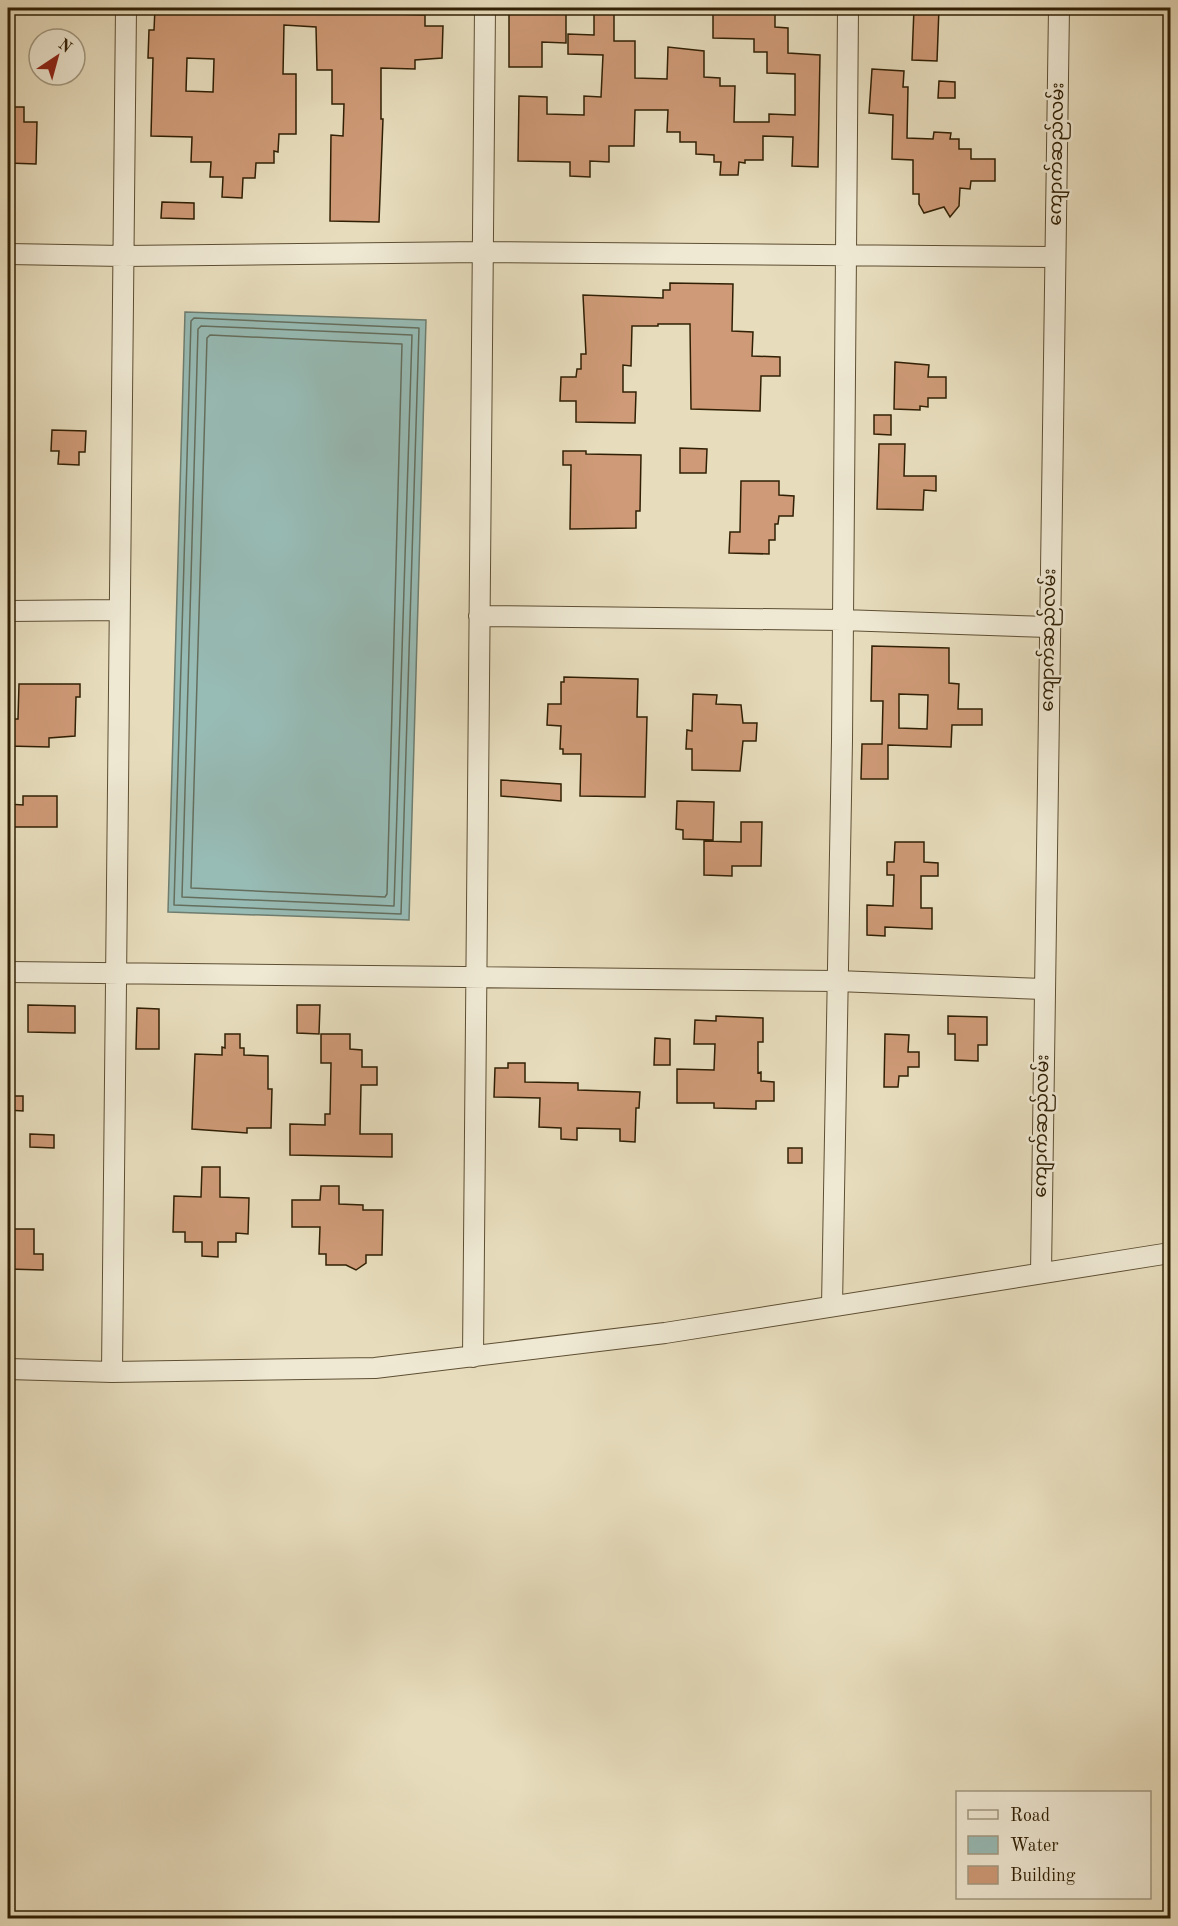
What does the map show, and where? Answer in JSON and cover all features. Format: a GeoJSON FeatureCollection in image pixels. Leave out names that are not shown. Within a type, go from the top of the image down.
{"type":"FeatureCollection","features":[{"type":"Feature","properties":{"kind":"street"},"geometry":{"type":"LineString","coordinates":[[112,1372],[126,8]]}},
{"type":"Feature","properties":{"kind":"street"},"geometry":{"type":"LineString","coordinates":[[473,1357],[485,8]]}},
{"type":"Feature","properties":{"kind":"street"},"geometry":{"type":"LineString","coordinates":[[832,1306],[848,8]]}},
{"type":"Feature","properties":{"kind":"street","name":"ကျောက်ဆည်လမ်း"},"geometry":{"type":"LineString","coordinates":[[1041,1273],[1043,989],[1059,8]]}},
{"type":"Feature","properties":{"kind":"street"},"geometry":{"type":"LineString","coordinates":[[8,254],[123,256],[482,252],[1055,258]]}},
{"type":"Feature","properties":{"kind":"street"},"geometry":{"type":"LineString","coordinates":[[8,611],[119,610]]}},
{"type":"Feature","properties":{"kind":"street"},"geometry":{"type":"LineString","coordinates":[[479,616],[842,620],[1049,627]]}},
{"type":"Feature","properties":{"kind":"street"},"geometry":{"type":"LineString","coordinates":[[8,972],[837,981],[1043,989]]}},
{"type":"Feature","properties":{"kind":"street"},"geometry":{"type":"LineString","coordinates":[[8,1369],[112,1372],[375,1368],[665,1333],[1170,1253]]}},
{"type":"Feature","properties":{"kind":"water"},"geometry":{"type":"Polygon","coordinates":[[[185,312],[426,320],[409,920],[168,912],[185,312]]]}},
{"type":"Feature","properties":{"kind":"building"},"geometry":{"type":"Polygon","coordinates":[[[155,8],[339,8],[339,13],[375,14],[375,8],[396,8],[396,14],[425,15],[425,26],[443,26],[442,58],[415,60],[415,69],[381,68],[381,119],[383,119],[379,222],[330,221],[331,135],[343,136],[344,104],[332,104],[332,70],[317,70],[316,27],[284,25],[283,74],[296,74],[296,134],[279,134],[278,152],[274,151],[274,163],[256,163],[255,178],[243,178],[242,198],[222,197],[223,177],[210,177],[211,162],[191,162],[192,137],[151,136],[153,58],[148,58],[149,30],[154,30],[155,8]],[[187,58],[186,91],[213,92],[214,59],[187,58]]]}},
{"type":"Feature","properties":{"kind":"building"},"geometry":{"type":"Polygon","coordinates":[[[594,8],[614,8],[614,41],[635,41],[635,78],[667,79],[668,47],[704,51],[704,77],[720,78],[720,86],[735,86],[734,122],[769,122],[769,114],[795,115],[795,74],[767,73],[767,52],[754,52],[754,39],[713,38],[713,8],[775,8],[775,27],[788,28],[788,53],[820,55],[818,167],[792,166],[793,137],[763,136],[763,160],[739,162],[738,175],[720,175],[721,162],[714,162],[714,155],[696,154],[696,142],[680,142],[680,132],[667,132],[668,110],[635,110],[634,146],[609,146],[609,162],[590,161],[590,177],[570,176],[570,162],[518,161],[519,96],[547,97],[547,114],[584,115],[584,96],[601,97],[603,55],[568,54],[568,34],[594,35],[594,8]]]}},
{"type":"Feature","properties":{"kind":"building"},"geometry":{"type":"Polygon","coordinates":[[[914,8],[939,8],[937,61],[912,60],[914,8]]]}},
{"type":"Feature","properties":{"kind":"building"},"geometry":{"type":"Polygon","coordinates":[[[509,9],[566,11],[566,43],[542,42],[542,67],[509,67],[509,9]]]}},
{"type":"Feature","properties":{"kind":"building"},"geometry":{"type":"Polygon","coordinates":[[[872,69],[904,71],[903,87],[908,87],[907,138],[933,139],[934,132],[951,133],[950,139],[959,139],[959,149],[971,149],[971,159],[995,159],[995,181],[971,181],[970,189],[960,188],[959,206],[950,217],[944,207],[924,213],[919,204],[919,194],[913,194],[913,160],[892,159],[893,115],[869,113],[872,69]]]}},
{"type":"Feature","properties":{"kind":"building"},"geometry":{"type":"Polygon","coordinates":[[[939,81],[955,82],[955,98],[938,98],[939,81]]]}},
{"type":"Feature","properties":{"kind":"building"},"geometry":{"type":"Polygon","coordinates":[[[8,107],[24,107],[24,122],[37,122],[36,164],[8,163],[8,107]]]}},
{"type":"Feature","properties":{"kind":"building"},"geometry":{"type":"Polygon","coordinates":[[[162,202],[194,203],[194,219],[161,218],[162,202]]]}},
{"type":"Feature","properties":{"kind":"building"},"geometry":{"type":"Polygon","coordinates":[[[670,283],[733,284],[732,331],[753,332],[752,356],[780,357],[780,376],[761,376],[760,411],[691,409],[690,324],[658,324],[658,326],[632,326],[631,366],[623,365],[623,392],[636,392],[635,423],[576,422],[576,401],[560,401],[561,377],[576,377],[577,369],[581,369],[581,354],[586,354],[583,295],[663,298],[663,290],[670,290],[670,283]]]}},
{"type":"Feature","properties":{"kind":"building"},"geometry":{"type":"Polygon","coordinates":[[[895,362],[929,365],[928,377],[946,377],[946,398],[928,398],[928,407],[920,406],[920,410],[894,409],[895,362]]]}},
{"type":"Feature","properties":{"kind":"building"},"geometry":{"type":"Polygon","coordinates":[[[874,415],[891,415],[891,435],[874,434],[874,415]]]}},
{"type":"Feature","properties":{"kind":"building"},"geometry":{"type":"Polygon","coordinates":[[[52,430],[86,431],[85,452],[79,452],[79,465],[58,464],[59,451],[51,451],[52,430]]]}},
{"type":"Feature","properties":{"kind":"building"},"geometry":{"type":"Polygon","coordinates":[[[879,444],[905,444],[904,476],[936,476],[936,491],[924,490],[923,510],[877,509],[879,444]]]}},
{"type":"Feature","properties":{"kind":"building"},"geometry":{"type":"Polygon","coordinates":[[[680,448],[707,449],[706,473],[680,473],[680,448]]]}},
{"type":"Feature","properties":{"kind":"building"},"geometry":{"type":"Polygon","coordinates":[[[563,451],[586,451],[586,454],[641,455],[640,511],[636,511],[636,528],[570,529],[571,465],[563,465],[563,451]]]}},
{"type":"Feature","properties":{"kind":"building"},"geometry":{"type":"Polygon","coordinates":[[[741,481],[779,481],[779,495],[794,496],[793,516],[779,516],[778,524],[775,524],[775,540],[769,540],[769,554],[729,553],[730,532],[740,532],[741,481]]]}},
{"type":"Feature","properties":{"kind":"building"},"geometry":{"type":"Polygon","coordinates":[[[872,646],[949,648],[949,683],[959,684],[958,709],[982,709],[982,725],[952,725],[951,747],[888,745],[888,779],[861,779],[862,744],[882,744],[883,701],[871,701],[872,646]],[[899,694],[899,728],[927,729],[928,695],[899,694]]]}},
{"type":"Feature","properties":{"kind":"building"},"geometry":{"type":"Polygon","coordinates":[[[564,677],[638,679],[637,717],[647,717],[645,797],[580,796],[581,754],[563,754],[563,749],[560,749],[561,726],[547,725],[548,704],[561,704],[561,682],[564,682],[564,677]]]}},
{"type":"Feature","properties":{"kind":"building"},"geometry":{"type":"Polygon","coordinates":[[[19,684],[80,684],[80,697],[76,697],[75,736],[49,738],[49,747],[8,746],[8,719],[18,719],[19,684]]]}},
{"type":"Feature","properties":{"kind":"building"},"geometry":{"type":"Polygon","coordinates":[[[693,694],[717,695],[716,704],[741,705],[743,723],[757,723],[756,741],[743,741],[740,771],[692,770],[692,749],[686,749],[687,730],[692,731],[693,694]]]}},
{"type":"Feature","properties":{"kind":"building"},"geometry":{"type":"Polygon","coordinates":[[[501,780],[561,784],[561,801],[501,796],[501,780]]]}},
{"type":"Feature","properties":{"kind":"building"},"geometry":{"type":"Polygon","coordinates":[[[23,796],[57,796],[57,827],[8,827],[8,804],[23,805],[23,796]]]}},
{"type":"Feature","properties":{"kind":"building"},"geometry":{"type":"Polygon","coordinates":[[[677,801],[714,802],[713,840],[683,839],[683,830],[676,829],[677,801]]]}},
{"type":"Feature","properties":{"kind":"building"},"geometry":{"type":"Polygon","coordinates":[[[741,822],[762,822],[761,866],[732,866],[732,876],[704,875],[704,841],[741,842],[741,822]]]}},
{"type":"Feature","properties":{"kind":"building"},"geometry":{"type":"Polygon","coordinates":[[[895,842],[924,842],[924,862],[938,863],[938,876],[921,876],[921,908],[932,908],[932,929],[885,927],[885,936],[867,935],[867,905],[893,906],[894,875],[887,875],[887,862],[894,862],[895,842]]]}},
{"type":"Feature","properties":{"kind":"building"},"geometry":{"type":"Polygon","coordinates":[[[28,1005],[75,1006],[75,1033],[28,1032],[28,1005]]]}},
{"type":"Feature","properties":{"kind":"building"},"geometry":{"type":"Polygon","coordinates":[[[297,1005],[320,1005],[319,1034],[297,1033],[297,1005]]]}},
{"type":"Feature","properties":{"kind":"building"},"geometry":{"type":"Polygon","coordinates":[[[137,1008],[159,1009],[159,1049],[136,1049],[137,1008]]]}},
{"type":"Feature","properties":{"kind":"building"},"geometry":{"type":"Polygon","coordinates":[[[716,1016],[763,1018],[763,1042],[758,1042],[758,1073],[761,1072],[761,1081],[774,1082],[774,1101],[756,1101],[756,1109],[714,1108],[714,1103],[677,1103],[677,1069],[714,1070],[715,1044],[694,1044],[695,1020],[716,1021],[716,1016]]]}},
{"type":"Feature","properties":{"kind":"building"},"geometry":{"type":"Polygon","coordinates":[[[948,1016],[987,1017],[987,1045],[978,1045],[978,1061],[955,1060],[955,1034],[948,1034],[948,1016]]]}},
{"type":"Feature","properties":{"kind":"building"},"geometry":{"type":"Polygon","coordinates":[[[225,1034],[240,1034],[240,1048],[244,1048],[244,1055],[268,1056],[268,1089],[272,1089],[271,1128],[247,1128],[247,1133],[192,1129],[195,1054],[222,1055],[222,1047],[225,1048],[225,1034]]]}},
{"type":"Feature","properties":{"kind":"building"},"geometry":{"type":"Polygon","coordinates":[[[321,1034],[350,1034],[350,1049],[362,1050],[362,1067],[377,1067],[377,1085],[361,1085],[360,1134],[392,1134],[392,1157],[290,1155],[290,1124],[325,1125],[325,1114],[330,1114],[331,1063],[321,1063],[321,1034]]]}},
{"type":"Feature","properties":{"kind":"building"},"geometry":{"type":"Polygon","coordinates":[[[885,1034],[909,1035],[908,1052],[919,1052],[919,1067],[908,1067],[908,1076],[899,1076],[898,1087],[884,1087],[885,1034]]]}},
{"type":"Feature","properties":{"kind":"building"},"geometry":{"type":"Polygon","coordinates":[[[655,1038],[670,1039],[670,1065],[654,1065],[655,1038]]]}},
{"type":"Feature","properties":{"kind":"building"},"geometry":{"type":"Polygon","coordinates":[[[508,1063],[525,1063],[525,1082],[578,1083],[578,1090],[640,1092],[639,1108],[636,1108],[635,1142],[620,1141],[620,1129],[577,1128],[577,1140],[561,1139],[561,1128],[539,1127],[540,1098],[494,1097],[495,1068],[508,1068],[508,1063]]]}},
{"type":"Feature","properties":{"kind":"building"},"geometry":{"type":"Polygon","coordinates":[[[8,1096],[23,1096],[23,1111],[8,1110],[8,1096]]]}},
{"type":"Feature","properties":{"kind":"building"},"geometry":{"type":"Polygon","coordinates":[[[30,1134],[54,1135],[54,1148],[30,1147],[30,1134]]]}},
{"type":"Feature","properties":{"kind":"building"},"geometry":{"type":"Polygon","coordinates":[[[788,1148],[802,1148],[802,1163],[788,1163],[788,1148]]]}},
{"type":"Feature","properties":{"kind":"building"},"geometry":{"type":"Polygon","coordinates":[[[202,1167],[220,1167],[220,1197],[249,1198],[248,1234],[236,1233],[236,1242],[218,1242],[218,1257],[202,1256],[202,1242],[185,1242],[185,1232],[173,1232],[174,1196],[201,1197],[202,1167]]]}},
{"type":"Feature","properties":{"kind":"building"},"geometry":{"type":"Polygon","coordinates":[[[321,1186],[339,1186],[339,1204],[363,1205],[363,1210],[383,1210],[382,1255],[366,1255],[366,1263],[356,1270],[346,1265],[326,1265],[326,1254],[319,1254],[320,1227],[292,1227],[292,1200],[320,1200],[321,1186]]]}},
{"type":"Feature","properties":{"kind":"building"},"geometry":{"type":"Polygon","coordinates":[[[8,1229],[34,1229],[34,1254],[43,1254],[43,1270],[8,1269],[8,1229]]]}}]}
